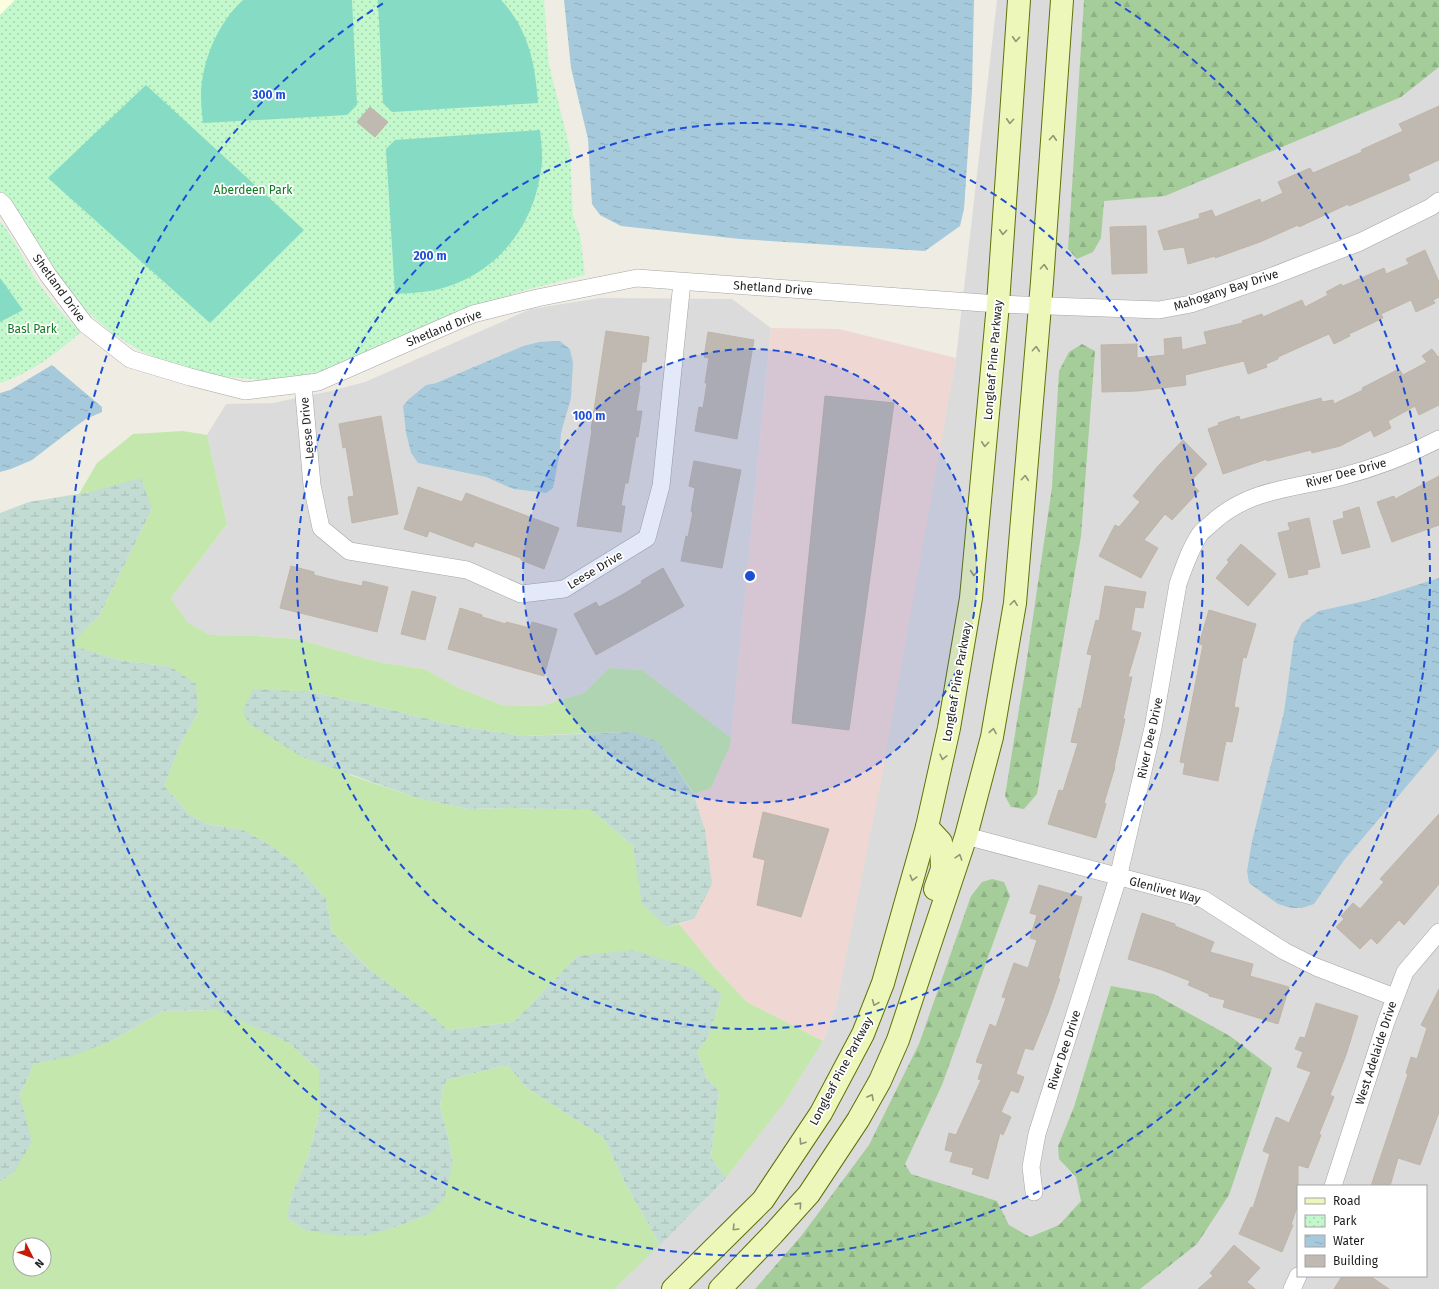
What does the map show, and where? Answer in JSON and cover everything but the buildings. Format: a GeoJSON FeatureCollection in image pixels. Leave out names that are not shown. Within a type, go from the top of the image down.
{"type":"FeatureCollection","features":[{"type":"Feature","properties":{"kind":"main road","name":"Longleaf Pine Parkway"},"geometry":{"type":"LineString","coordinates":[[673,1289],[763,1200],[821,1113],[863,1034],[884,983],[927,827],[949,728],[972,598],[998,304],[1019,0]]}},
{"type":"Feature","properties":{"kind":"main road"},"geometry":{"type":"LineString","coordinates":[[720,1289],[809,1194],[858,1120],[880,1081],[898,1040],[966,836],[992,737],[1014,603],[1040,306],[1062,0]]}},
{"type":"Feature","properties":{"kind":"main road"},"geometry":{"type":"LineString","coordinates":[[898,1040],[889,1029],[942,869],[941,842],[927,827]]}},
{"type":"Feature","properties":{"kind":"street","name":"Shetland Drive"},"geometry":{"type":"LineString","coordinates":[[0,201],[48,275],[86,324],[130,359],[190,377],[246,391],[318,382],[473,314],[537,298],[637,278],[998,304]]}},
{"type":"Feature","properties":{"kind":"street","name":"Mahogany Bay Drive"},"geometry":{"type":"LineString","coordinates":[[998,304],[1159,310],[1191,304],[1270,277],[1360,242],[1431,207],[1439,201]]}},
{"type":"Feature","properties":{"kind":"street","name":"Leese Drive"},"geometry":{"type":"LineString","coordinates":[[303,384],[312,485],[321,528],[349,550],[467,570],[521,594],[564,589],[647,538],[662,486],[682,282]]}},
{"type":"Feature","properties":{"kind":"street","name":"River Dee Drive"},"geometry":{"type":"LineString","coordinates":[[1034,1192],[1030,1167],[1037,1134],[1118,878],[1153,728],[1178,584],[1186,562],[1200,534],[1221,515],[1248,499],[1278,490],[1375,468],[1439,439]]}},
{"type":"Feature","properties":{"kind":"street","name":"Glenlivet Way"},"geometry":{"type":"LineString","coordinates":[[966,836],[1118,878],[1203,899],[1284,951],[1316,967],[1394,997]]}},
{"type":"Feature","properties":{"kind":"street","name":"West Adelaide Drive"},"geometry":{"type":"LineString","coordinates":[[1333,1185],[1394,997],[1405,972],[1439,932]]}},
{"type":"Feature","properties":{"kind":"street"},"geometry":{"type":"LineString","coordinates":[[1292,1289],[1298,1277]]}},
{"type":"Feature","properties":{"kind":"shaded area"},"geometry":{"type":"Polygon","coordinates":[[[0,0],[15,0],[0,15],[0,0]]]}},
{"type":"Feature","properties":{"kind":"shaded area"},"geometry":{"type":"Polygon","coordinates":[[[997,0],[1439,0],[1439,1289],[614,1289],[726,1178],[784,1103],[823,1041],[837,1002],[956,358],[997,0]]]}},
{"type":"Feature","properties":{"kind":"shaded area"},"geometry":{"type":"Polygon","coordinates":[[[600,298],[732,299],[771,328],[731,738],[642,670],[609,668],[584,693],[541,706],[502,705],[461,689],[424,669],[382,663],[298,639],[210,635],[187,622],[171,598],[227,524],[207,435],[226,404],[273,403],[331,391],[365,382],[531,309],[600,298]],[[560,341],[539,342],[523,346],[436,383],[426,385],[406,433],[411,453],[418,463],[486,477],[513,489],[546,493],[560,452],[561,433],[567,412],[570,349],[560,341]]]}},
{"type":"Feature","properties":{"kind":"shaded area"},"geometry":{"type":"Polygon","coordinates":[[[771,328],[839,329],[956,358],[881,781],[837,1002],[823,1041],[747,1002],[714,967],[679,924],[694,919],[705,830],[694,794],[711,788],[730,746],[771,328]]]}},
{"type":"Feature","properties":{"kind":"green space","name":"Aberdeen Park"},"geometry":{"type":"Polygon","coordinates":[[[15,0],[544,0],[549,65],[570,149],[573,216],[580,235],[585,275],[518,292],[468,310],[325,371],[292,377],[261,380],[208,375],[172,365],[137,349],[112,333],[90,314],[66,288],[17,211],[0,192],[0,15],[15,0]]]}},
{"type":"Feature","properties":{"kind":"green space"},"geometry":{"type":"Polygon","coordinates":[[[243,0],[352,0],[357,105],[347,115],[203,123],[201,95],[204,69],[208,56],[219,31],[234,9],[243,0]]]}},
{"type":"Feature","properties":{"kind":"green space"},"geometry":{"type":"Polygon","coordinates":[[[378,0],[501,0],[511,11],[518,23],[529,48],[535,75],[538,103],[392,112],[383,103],[378,0]]]}},
{"type":"Feature","properties":{"kind":"green space"},"geometry":{"type":"Polygon","coordinates":[[[1084,0],[1439,0],[1439,67],[1401,97],[1165,196],[1104,201],[1101,238],[1093,252],[1077,259],[1068,249],[1084,0]]]}},
{"type":"Feature","properties":{"kind":"green space"},"geometry":{"type":"Polygon","coordinates":[[[146,85],[304,230],[210,323],[48,178],[146,85]]]}},
{"type":"Feature","properties":{"kind":"green space"},"geometry":{"type":"Polygon","coordinates":[[[540,130],[542,162],[536,194],[530,211],[521,228],[499,256],[485,268],[452,285],[432,291],[395,294],[386,149],[395,140],[540,130]]]}},
{"type":"Feature","properties":{"kind":"green space","name":"Basl Park"},"geometry":{"type":"Polygon","coordinates":[[[0,221],[10,234],[40,285],[62,313],[81,332],[43,362],[22,374],[0,383],[0,221]]]}},
{"type":"Feature","properties":{"kind":"green space"},"geometry":{"type":"Polygon","coordinates":[[[0,278],[23,310],[0,322],[0,278]]]}},
{"type":"Feature","properties":{"kind":"green space"},"geometry":{"type":"Polygon","coordinates":[[[1082,344],[1095,351],[1081,536],[1037,794],[1024,809],[1011,807],[1005,796],[1052,487],[1059,371],[1069,352],[1082,344]]]}},
{"type":"Feature","properties":{"kind":"green space"},"geometry":{"type":"Polygon","coordinates":[[[183,431],[207,435],[227,524],[171,598],[187,622],[210,635],[298,639],[382,663],[424,669],[461,689],[502,705],[541,706],[584,693],[609,668],[642,670],[731,738],[730,746],[711,788],[694,794],[659,742],[634,732],[522,736],[452,725],[372,705],[310,692],[350,775],[417,798],[468,809],[509,808],[591,810],[633,846],[643,904],[667,927],[679,924],[714,967],[747,1002],[823,1041],[784,1103],[726,1178],[711,1157],[719,1092],[706,1076],[697,1052],[708,1037],[722,995],[577,956],[514,1022],[448,1030],[430,1014],[370,970],[332,932],[326,899],[297,865],[270,845],[243,830],[207,824],[189,814],[164,786],[181,743],[198,713],[171,667],[119,660],[69,645],[99,616],[152,509],[90,492],[79,494],[97,463],[133,434],[183,431]]]}},
{"type":"Feature","properties":{"kind":"green space"},"geometry":{"type":"Polygon","coordinates":[[[141,478],[152,509],[99,616],[70,645],[119,660],[171,667],[196,684],[198,713],[181,743],[164,786],[189,814],[207,824],[243,830],[270,845],[297,865],[326,899],[332,932],[370,970],[430,1014],[448,1030],[514,1022],[577,956],[632,950],[692,968],[722,995],[708,1037],[697,1052],[706,1076],[719,1092],[711,1157],[726,1178],[660,1245],[624,1181],[604,1138],[527,1088],[507,1065],[447,1080],[443,1087],[440,1107],[453,1162],[444,1199],[428,1215],[390,1229],[364,1236],[336,1235],[304,1230],[287,1218],[291,1196],[308,1157],[319,1115],[319,1070],[289,1043],[218,1010],[163,1011],[114,1040],[72,1056],[34,1064],[20,1095],[32,1142],[14,1172],[0,1182],[0,513],[29,502],[90,492],[141,478]]]}},
{"type":"Feature","properties":{"kind":"green space"},"geometry":{"type":"Polygon","coordinates":[[[253,689],[310,692],[372,705],[452,725],[522,736],[634,732],[659,742],[694,795],[705,830],[712,884],[694,919],[667,927],[642,904],[633,846],[591,810],[509,808],[468,809],[417,798],[302,757],[248,723],[243,710],[253,689]]]}},
{"type":"Feature","properties":{"kind":"green space"},"geometry":{"type":"Polygon","coordinates":[[[992,879],[1004,882],[1010,896],[942,1085],[905,1164],[911,1174],[997,1201],[1009,1225],[1030,1237],[1059,1225],[1081,1201],[1076,1177],[1059,1159],[1058,1146],[1074,1107],[1111,986],[1154,994],[1230,1036],[1272,1068],[1229,1195],[1197,1244],[1140,1289],[755,1289],[802,1235],[869,1145],[919,1044],[971,896],[982,882],[992,879]]]}},
{"type":"Feature","properties":{"kind":"green space"},"geometry":{"type":"Polygon","coordinates":[[[219,1010],[289,1043],[319,1070],[319,1114],[308,1157],[291,1196],[287,1218],[304,1230],[390,1229],[428,1215],[453,1162],[440,1107],[443,1087],[447,1080],[507,1065],[527,1088],[604,1138],[624,1181],[660,1245],[614,1289],[0,1289],[0,1182],[14,1172],[20,1095],[34,1064],[114,1040],[163,1011],[219,1010]]]}},
{"type":"Feature","properties":{"kind":"water"},"geometry":{"type":"Polygon","coordinates":[[[564,0],[974,0],[972,92],[964,209],[960,226],[925,251],[740,239],[621,226],[600,215],[592,204],[588,139],[571,68],[564,0]]]}},
{"type":"Feature","properties":{"kind":"water"},"geometry":{"type":"Polygon","coordinates":[[[560,341],[570,349],[573,363],[571,398],[561,433],[560,452],[553,488],[546,493],[513,489],[486,477],[418,463],[411,453],[406,433],[403,406],[409,399],[426,385],[436,383],[523,346],[539,342],[560,341]]]}},
{"type":"Feature","properties":{"kind":"water"},"geometry":{"type":"Polygon","coordinates":[[[52,365],[102,407],[102,412],[86,419],[32,460],[0,472],[0,393],[10,390],[52,365]]]}},
{"type":"Feature","properties":{"kind":"water"},"geometry":{"type":"Polygon","coordinates":[[[1439,578],[1439,748],[1345,859],[1314,904],[1302,908],[1291,908],[1278,904],[1249,883],[1247,871],[1252,841],[1284,712],[1294,639],[1302,623],[1319,611],[1369,600],[1439,578]]]}}]}
